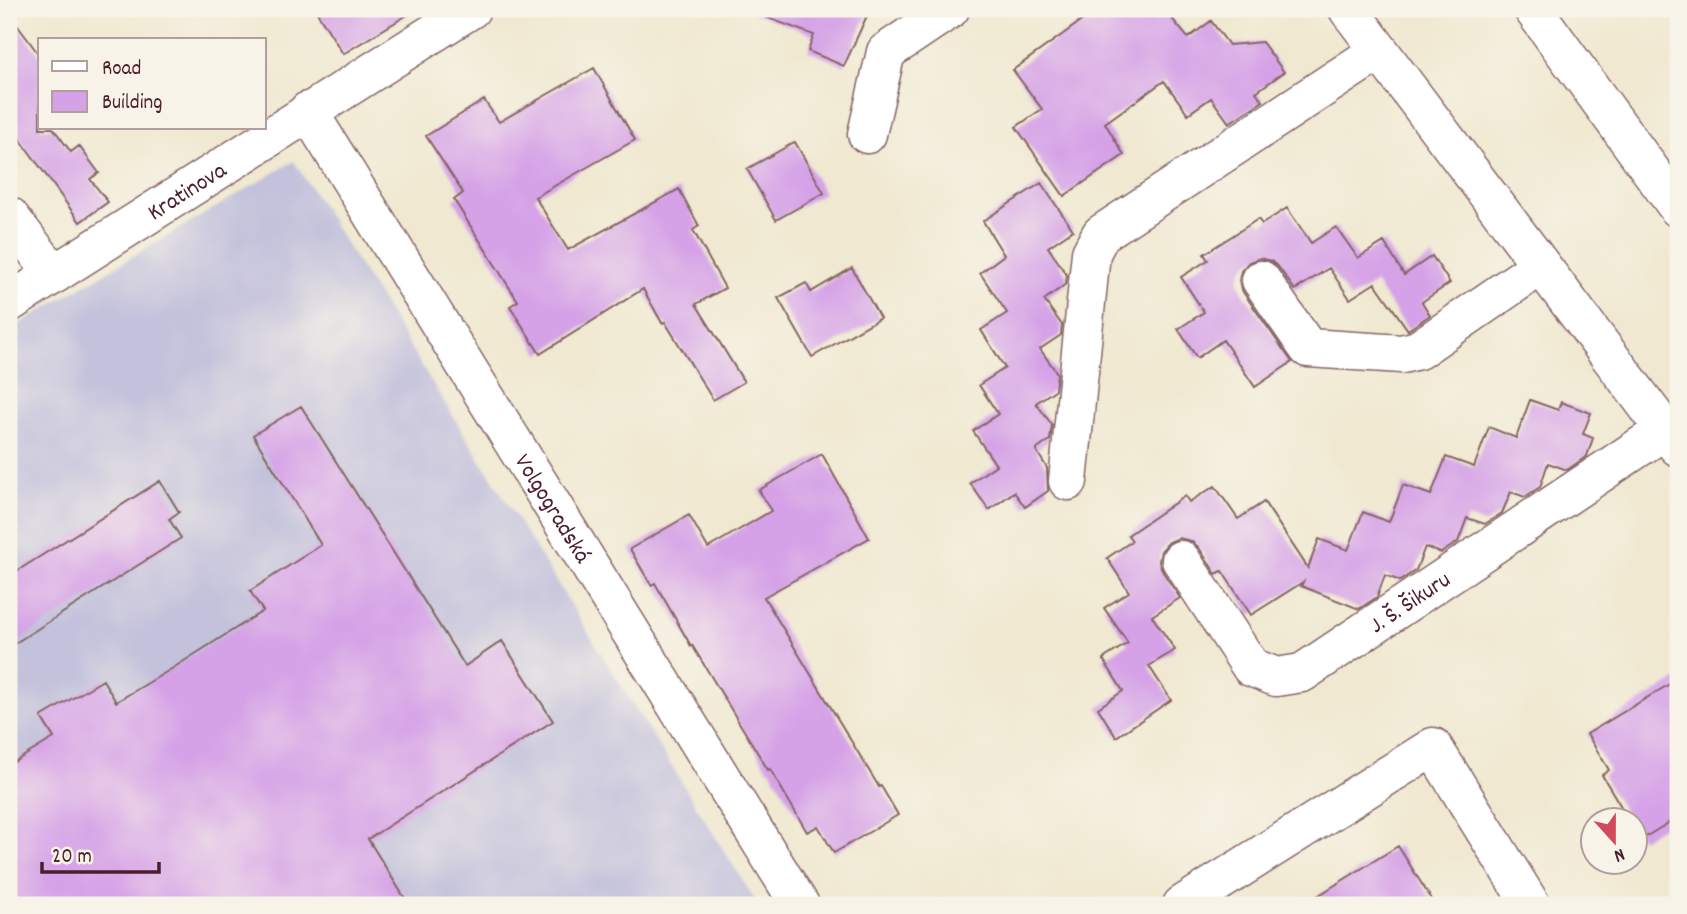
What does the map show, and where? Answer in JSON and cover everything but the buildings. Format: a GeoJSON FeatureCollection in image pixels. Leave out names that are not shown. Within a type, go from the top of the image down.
{"type":"FeatureCollection","features":[{"type":"Feature","properties":{"kind":"street","name":"Kratinova"},"geometry":{"type":"LineString","coordinates":[[9,303],[471,9]]}},
{"type":"Feature","properties":{"kind":"street"},"geometry":{"type":"LineString","coordinates":[[867,134],[886,52],[950,9]]}},
{"type":"Feature","properties":{"kind":"street","name":"J. Š. Šikuru"},"geometry":{"type":"LineString","coordinates":[[1181,560],[1251,667],[1276,677],[1302,673],[1672,439],[1348,9]]}},
{"type":"Feature","properties":{"kind":"street"},"geometry":{"type":"LineString","coordinates":[[1533,9],[1678,208]]}},
{"type":"Feature","properties":{"kind":"street"},"geometry":{"type":"LineString","coordinates":[[1068,481],[1091,253],[1101,234],[1379,51]]}},
{"type":"Feature","properties":{"kind":"street","name":"Volgogradská"},"geometry":{"type":"LineString","coordinates":[[308,111],[800,905]]}},
{"type":"Feature","properties":{"kind":"street"},"geometry":{"type":"LineString","coordinates":[[9,216],[54,274]]}},
{"type":"Feature","properties":{"kind":"street"},"geometry":{"type":"LineString","coordinates":[[1261,280],[1308,348],[1402,354],[1418,350],[1541,266]]}},
{"type":"Feature","properties":{"kind":"street"},"geometry":{"type":"LineString","coordinates":[[1182,905],[1433,747],[1531,905]]}},
{"type":"Feature","properties":{"kind":"shaded area"},"geometry":{"type":"Polygon","coordinates":[[[294,161],[758,905],[9,905],[9,330],[294,161]]]}}]}
